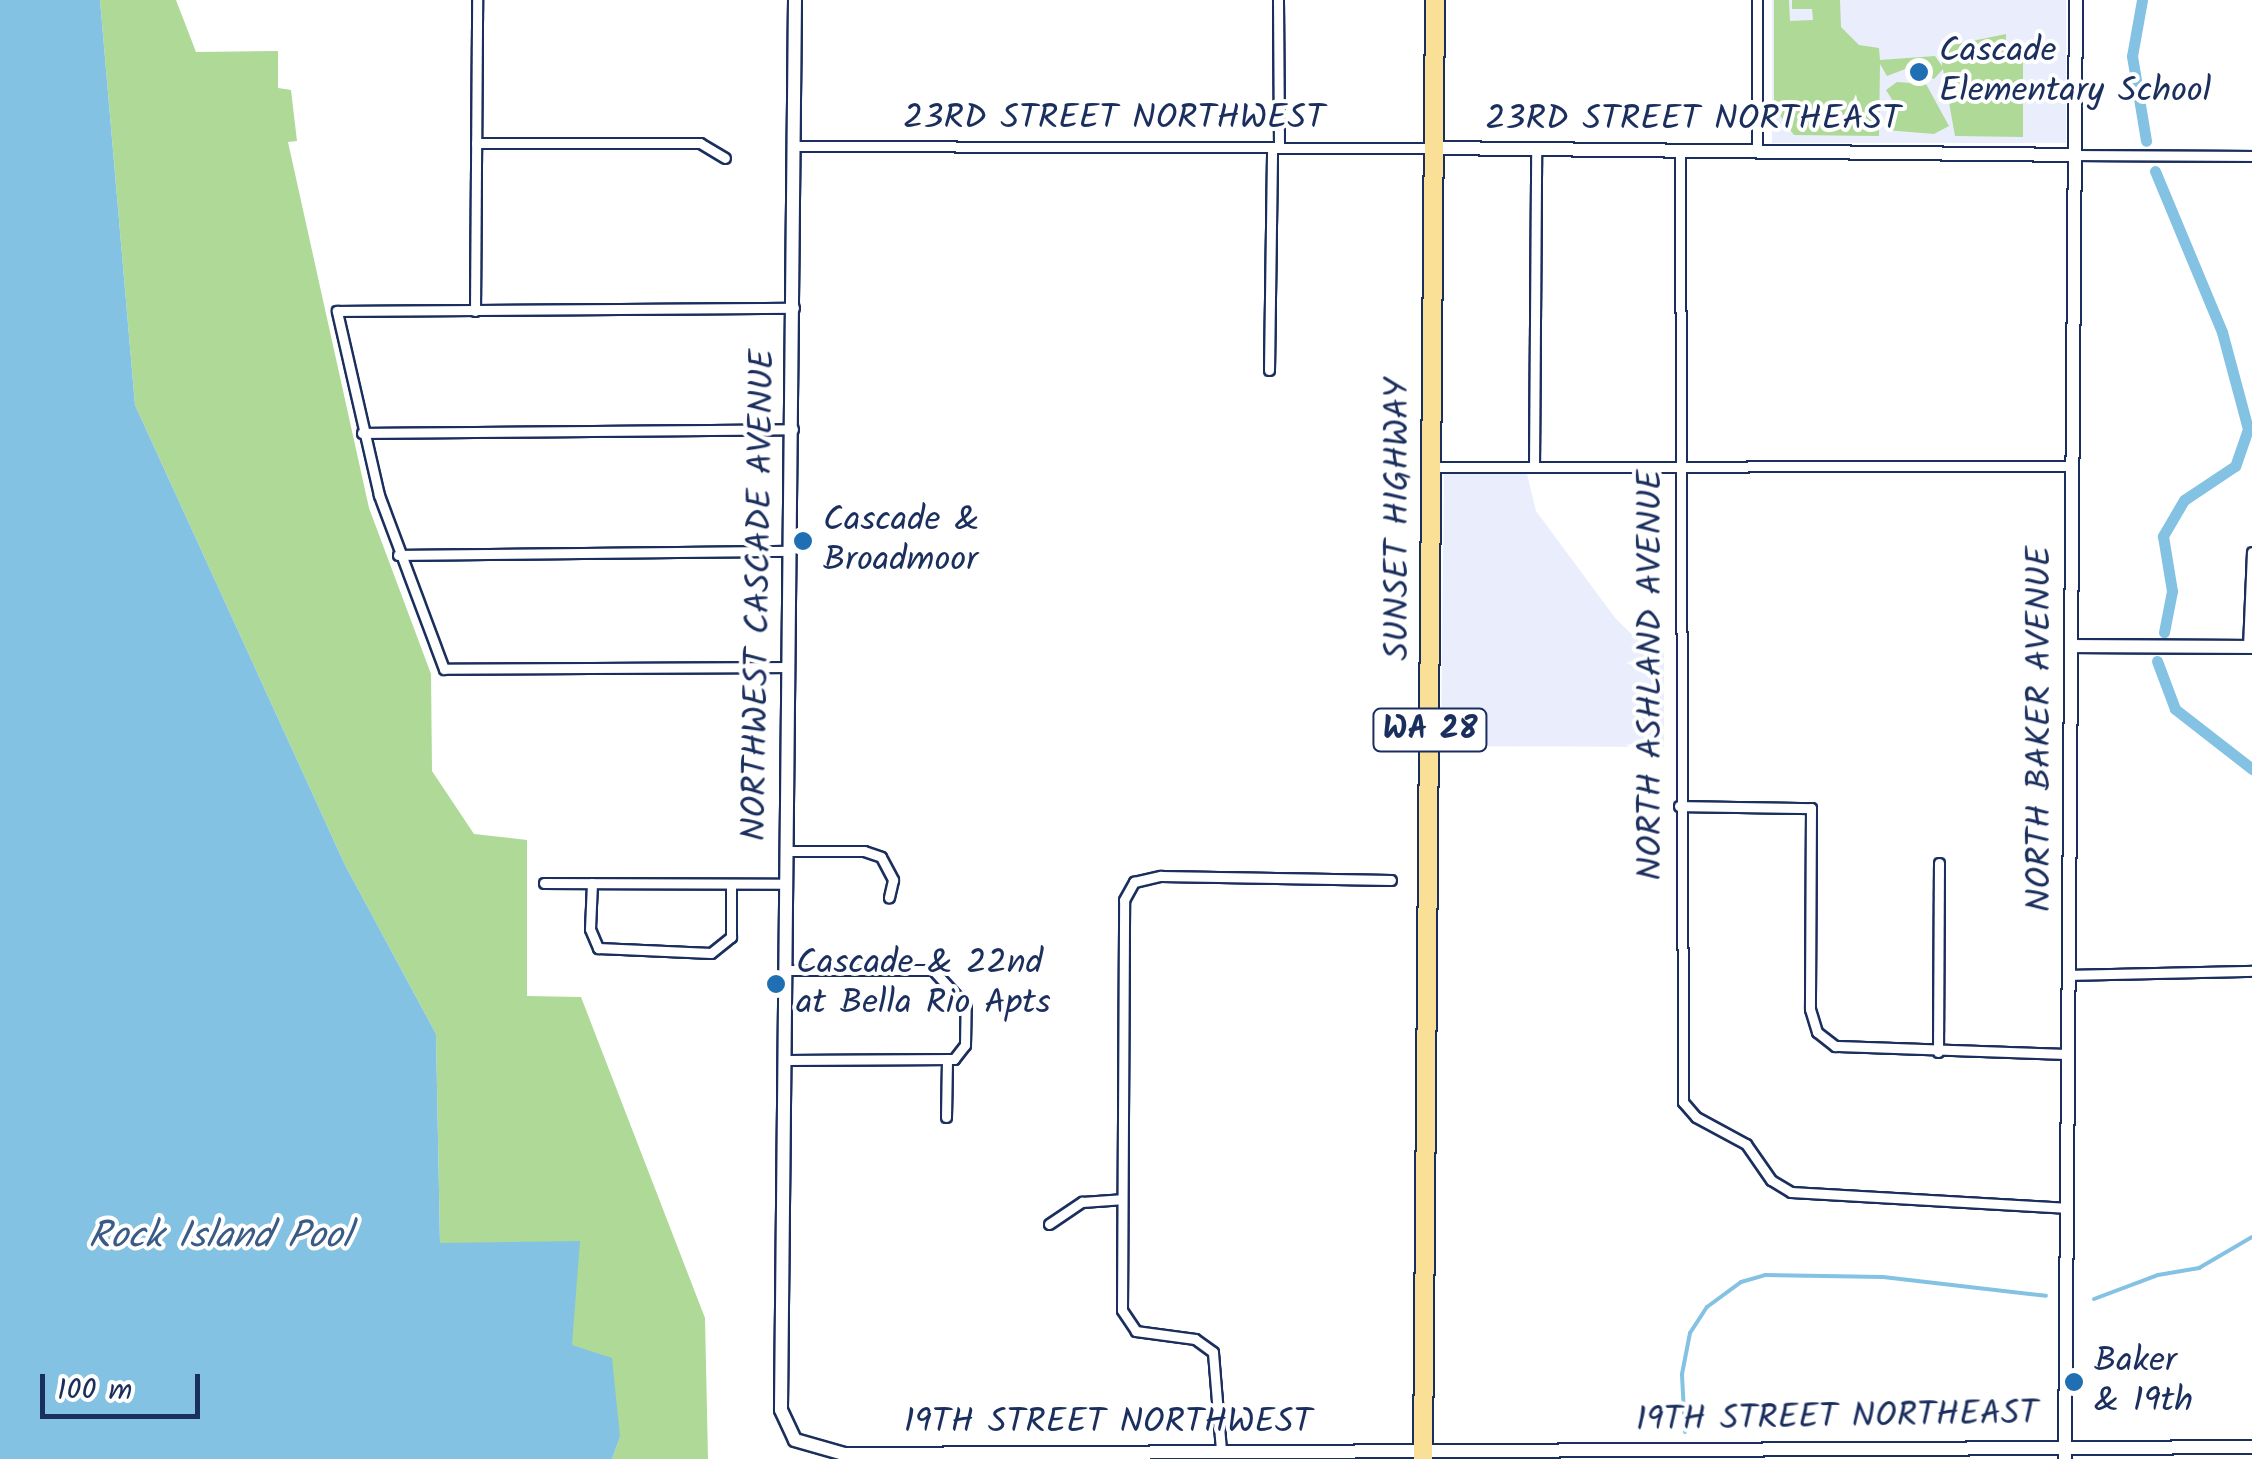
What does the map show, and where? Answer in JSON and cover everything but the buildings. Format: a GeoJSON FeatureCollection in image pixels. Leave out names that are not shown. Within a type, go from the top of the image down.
{"type":"FeatureCollection","features":[{"type":"Feature","properties":{"kind":"highway","name":"SUNSET HIGHWAY"},"geometry":{"type":"LineString","coordinates":[[1423,1457],[1435,0]]}},
{"type":"Feature","properties":{"kind":"street"},"geometry":{"type":"LineString","coordinates":[[475,311],[477,0]]}},
{"type":"Feature","properties":{"kind":"street","name":"NORTHWEST CASCADE AVENUE"},"geometry":{"type":"LineString","coordinates":[[795,0],[782,1410],[795,1440]]}},
{"type":"Feature","properties":{"kind":"street"},"geometry":{"type":"LineString","coordinates":[[1269,370],[1278,0]]}},
{"type":"Feature","properties":{"kind":"street"},"geometry":{"type":"LineString","coordinates":[[1757,0],[1757,149]]}},
{"type":"Feature","properties":{"kind":"street","name":"NORTH BAKER AVENUE"},"geometry":{"type":"LineString","coordinates":[[2065,1452],[2076,0]]}},
{"type":"Feature","properties":{"kind":"street"},"geometry":{"type":"LineString","coordinates":[[476,143],[700,143],[726,158]]}},
{"type":"Feature","properties":{"kind":"street","name":"23RD STREET NORTHWEST"},"geometry":{"type":"LineString","coordinates":[[795,146],[1433,148]]}},
{"type":"Feature","properties":{"kind":"street","name":"23RD STREET NORTHEAST"},"geometry":{"type":"LineString","coordinates":[[1433,148],[2252,156]]}},
{"type":"Feature","properties":{"kind":"street"},"geometry":{"type":"LineString","coordinates":[[1534,466],[1536,149]]}},
{"type":"Feature","properties":{"kind":"street","name":"NORTH ASHLAND AVENUE"},"geometry":{"type":"LineString","coordinates":[[1680,150],[1680,1088],[1692,1114],[1746,1144],[1780,1187],[1808,1196],[2066,1208]]}},
{"type":"Feature","properties":{"kind":"street"},"geometry":{"type":"LineString","coordinates":[[789,667],[444,669],[398,554],[362,433],[337,311],[794,308]]}},
{"type":"Feature","properties":{"kind":"street"},"geometry":{"type":"LineString","coordinates":[[362,433],[793,429]]}},
{"type":"Feature","properties":{"kind":"street"},"geometry":{"type":"LineString","coordinates":[[1431,466],[2071,466]]}},
{"type":"Feature","properties":{"kind":"street"},"geometry":{"type":"LineString","coordinates":[[398,554],[791,552]]}},
{"type":"Feature","properties":{"kind":"street"},"geometry":{"type":"LineString","coordinates":[[2071,646],[2250,647],[2252,552]]}},
{"type":"Feature","properties":{"kind":"street"},"geometry":{"type":"LineString","coordinates":[[1680,806],[1811,808],[1810,1009],[1817,1032],[1836,1046],[1865,1051],[2070,1054]]}},
{"type":"Feature","properties":{"kind":"street"},"geometry":{"type":"LineString","coordinates":[[786,851],[864,851],[882,857],[893,880],[889,898]]}},
{"type":"Feature","properties":{"kind":"street"},"geometry":{"type":"LineString","coordinates":[[1938,1052],[1939,863]]}},
{"type":"Feature","properties":{"kind":"street"},"geometry":{"type":"LineString","coordinates":[[1222,1450],[1213,1352],[1195,1339],[1136,1331],[1123,1317],[1122,923],[1130,887],[1151,877],[1390,880]]}},
{"type":"Feature","properties":{"kind":"street"},"geometry":{"type":"LineString","coordinates":[[544,883],[786,884]]}},
{"type":"Feature","properties":{"kind":"street"},"geometry":{"type":"LineString","coordinates":[[592,883],[590,929],[598,948],[712,954],[731,937],[731,884]]}},
{"type":"Feature","properties":{"kind":"street"},"geometry":{"type":"LineString","coordinates":[[786,970],[933,970],[966,1006],[965,1046],[947,1059],[786,1060]]}},
{"type":"Feature","properties":{"kind":"street"},"geometry":{"type":"LineString","coordinates":[[2070,975],[2252,971]]}},
{"type":"Feature","properties":{"kind":"street"},"geometry":{"type":"LineString","coordinates":[[946,1117],[947,1059]]}},
{"type":"Feature","properties":{"kind":"street"},"geometry":{"type":"LineString","coordinates":[[1049,1224],[1082,1202],[1122,1199]]}},
{"type":"Feature","properties":{"kind":"street","name":"19TH STREET NORTHWEST"},"geometry":{"type":"LineString","coordinates":[[795,1440],[844,1454],[1222,1450],[1423,1457]]}},
{"type":"Feature","properties":{"kind":"street","name":"19TH STREET NORTHEAST"},"geometry":{"type":"LineString","coordinates":[[1423,1457],[2252,1447]]}},
{"type":"Feature","properties":{"kind":"shaded area","name":"Cascade Elementary School"},"geometry":{"type":"Polygon","coordinates":[[[1772,0],[2066,0],[2066,143],[1772,143],[1772,0]]]}},
{"type":"Feature","properties":{"kind":"shaded area"},"geometry":{"type":"Polygon","coordinates":[[[1444,473],[1527,474],[1536,511],[1616,619],[1644,646],[1664,652],[1664,747],[1441,746],[1444,473]]]}},
{"type":"Feature","properties":{"kind":"green space"},"geometry":{"type":"Polygon","coordinates":[[[100,0],[176,0],[196,52],[278,51],[278,88],[291,90],[297,141],[288,142],[369,508],[431,674],[432,771],[474,834],[527,840],[527,996],[581,997],[705,1318],[708,1459],[612,1459],[620,1437],[572,1346],[440,1243],[436,1034],[345,865],[135,405],[100,0]]]}},
{"type":"Feature","properties":{"kind":"green space"},"geometry":{"type":"Polygon","coordinates":[[[1774,0],[1789,0],[1790,21],[1813,20],[1812,9],[1792,9],[1792,0],[1840,0],[1841,27],[1859,45],[1879,48],[1880,60],[1935,56],[1942,66],[1943,47],[2006,34],[2006,53],[2023,53],[2023,137],[1955,136],[1943,69],[1934,79],[1908,68],[1887,76],[1880,64],[1879,136],[1794,135],[1774,107],[1774,0]]]}},
{"type":"Feature","properties":{"kind":"green space"},"geometry":{"type":"Polygon","coordinates":[[[1897,82],[1926,84],[1949,126],[1934,134],[1886,130],[1893,101],[1886,90],[1897,82]]]}},
{"type":"Feature","properties":{"kind":"water","name":"Rock Island Pool"},"geometry":{"type":"Polygon","coordinates":[[[0,0],[100,0],[135,405],[345,865],[436,1034],[440,1243],[580,1241],[572,1345],[612,1358],[620,1437],[612,1459],[0,1459],[0,0]]]}},
{"type":"Feature","properties":{"kind":"waterway"},"geometry":{"type":"LineString","coordinates":[[2142,0],[2132,56],[2146,141]]}},
{"type":"Feature","properties":{"kind":"waterway"},"geometry":{"type":"LineString","coordinates":[[2155,171],[2222,332],[2248,429],[2235,466],[2184,500],[2163,536],[2172,591],[2164,632]]}},
{"type":"Feature","properties":{"kind":"waterway"},"geometry":{"type":"LineString","coordinates":[[2157,661],[2175,709],[2252,769]]}},
{"type":"Feature","properties":{"kind":"waterway"},"geometry":{"type":"LineString","coordinates":[[2094,1299],[2158,1275],[2199,1268],[2252,1237]]}},
{"type":"Feature","properties":{"kind":"waterway"},"geometry":{"type":"LineString","coordinates":[[1685,1432],[1682,1374],[1690,1333],[1707,1307],[1741,1282],[1765,1275],[1883,1277],[2046,1296]]}},
{"type":"Feature","properties":{"kind":"place","name":"Cascade Elementary School"},"geometry":{"type":"Point","coordinates":[1919,72]}},
{"type":"Feature","properties":{"kind":"place","name":"Cascade & Broadmoor"},"geometry":{"type":"Point","coordinates":[803,541]}},
{"type":"Feature","properties":{"kind":"place","name":"Cascade & 22nd at Bella Rio Apts"},"geometry":{"type":"Point","coordinates":[776,984]}},
{"type":"Feature","properties":{"kind":"place","name":"Baker & 19th"},"geometry":{"type":"Point","coordinates":[2074,1382]}}]}
